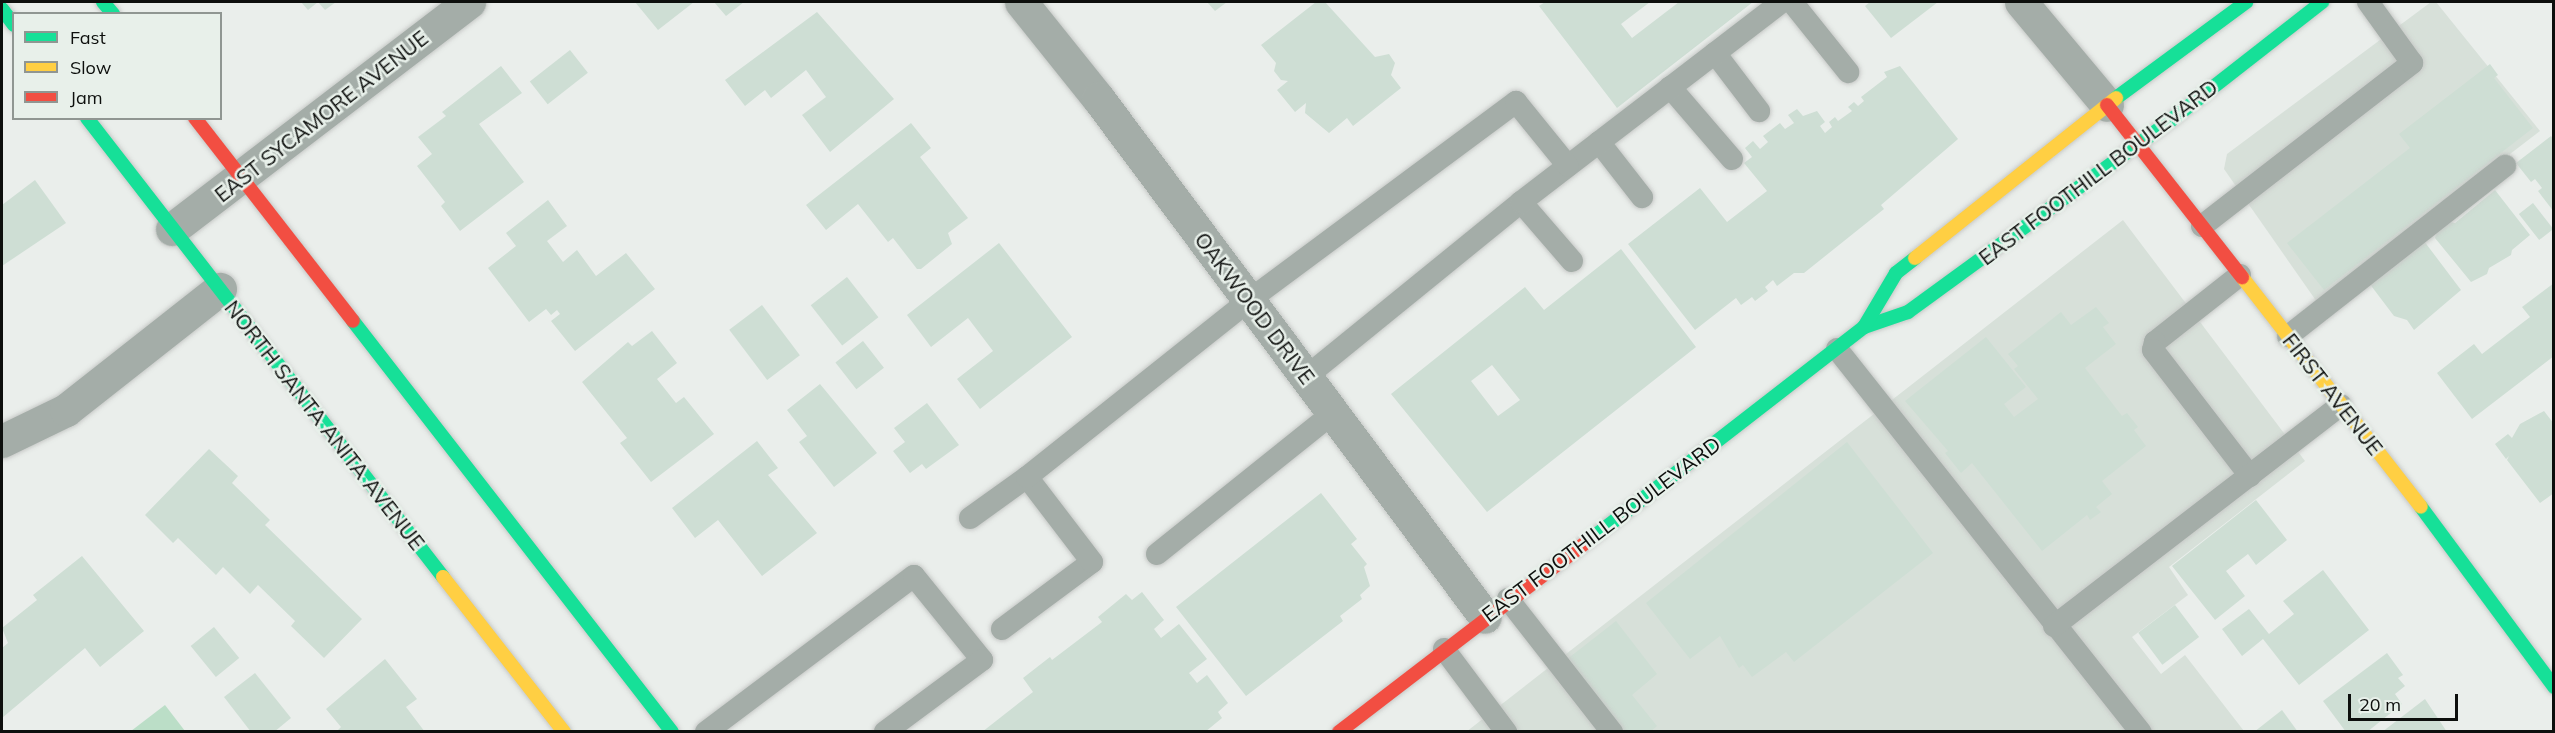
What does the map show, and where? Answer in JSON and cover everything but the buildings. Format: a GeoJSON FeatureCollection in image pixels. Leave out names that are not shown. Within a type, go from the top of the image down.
{"type":"FeatureCollection","features":[{"type":"Feature","properties":{"kind":"street","name":"EAST SYCAMORE AVENUE"},"geometry":{"type":"LineString","coordinates":[[172,229],[469,2]]}},
{"type":"Feature","properties":{"kind":"street","name":"OAKWOOD DRIVE"},"geometry":{"type":"LineString","coordinates":[[1021,2],[1098,98],[1248,301],[1335,412],[1440,561],[1497,608]]}},
{"type":"Feature","properties":{"kind":"street"},"geometry":{"type":"LineString","coordinates":[[2021,2],[2107,105]]}},
{"type":"Feature","properties":{"kind":"street","name":"EAST FOOTHILL BOULEVARD"},"geometry":{"type":"LineString","coordinates":[[1354,727],[1444,649],[1837,349],[1864,327],[1896,273],[2107,105],[2246,2]]}},
{"type":"Feature","properties":{"kind":"street","name":"EAST FOOTHILL BOULEVARD"},"geometry":{"type":"LineString","coordinates":[[1864,327],[1908,312],[2139,143],[2322,2]]}},
{"type":"Feature","properties":{"kind":"street"},"geometry":{"type":"LineString","coordinates":[[2,9],[12,22]]}},
{"type":"Feature","properties":{"kind":"street","name":"FIRST AVENUE"},"geometry":{"type":"LineString","coordinates":[[2107,105],[2342,405],[2553,687]]}},
{"type":"Feature","properties":{"kind":"street","name":"NORTH SANTA ANITA AVENUE"},"geometry":{"type":"LineString","coordinates":[[89,120],[564,732]]}},
{"type":"Feature","properties":{"kind":"street"},"geometry":{"type":"LineString","coordinates":[[197,120],[672,732]]}},
{"type":"Feature","properties":{"kind":"street"},"geometry":{"type":"LineString","coordinates":[[2,441],[66,410],[219,289]]}},
{"type":"Feature","properties":{"kind":"lane"},"geometry":{"type":"LineString","coordinates":[[1307,376],[1521,202],[1782,2]]}},
{"type":"Feature","properties":{"kind":"lane"},"geometry":{"type":"LineString","coordinates":[[1792,2],[1848,72]]}},
{"type":"Feature","properties":{"kind":"lane"},"geometry":{"type":"LineString","coordinates":[[2202,226],[2412,63],[2368,2]]}},
{"type":"Feature","properties":{"kind":"lane"},"geometry":{"type":"LineString","coordinates":[[1715,53],[1759,111]]}},
{"type":"Feature","properties":{"kind":"lane"},"geometry":{"type":"LineString","coordinates":[[1670,87],[1732,159]]}},
{"type":"Feature","properties":{"kind":"lane"},"geometry":{"type":"LineString","coordinates":[[969,518],[1027,477],[1248,301],[1516,102],[1568,166]]}},
{"type":"Feature","properties":{"kind":"lane"},"geometry":{"type":"LineString","coordinates":[[1599,142],[1642,197]]}},
{"type":"Feature","properties":{"kind":"lane"},"geometry":{"type":"LineString","coordinates":[[2288,336],[2505,166]]}},
{"type":"Feature","properties":{"kind":"lane"},"geometry":{"type":"LineString","coordinates":[[1521,202],[1572,261]]}},
{"type":"Feature","properties":{"kind":"lane"},"geometry":{"type":"LineString","coordinates":[[2240,274],[2155,342],[2153,350],[2250,476]]}},
{"type":"Feature","properties":{"kind":"lane"},"geometry":{"type":"LineString","coordinates":[[1837,349],[2054,626],[2141,732]]}},
{"type":"Feature","properties":{"kind":"lane"},"geometry":{"type":"LineString","coordinates":[[2054,626],[2342,405]]}},
{"type":"Feature","properties":{"kind":"lane"},"geometry":{"type":"LineString","coordinates":[[1157,554],[1335,412]]}},
{"type":"Feature","properties":{"kind":"lane"},"geometry":{"type":"LineString","coordinates":[[1002,629],[1092,562],[1027,477]]}},
{"type":"Feature","properties":{"kind":"lane"},"geometry":{"type":"LineString","coordinates":[[706,732],[914,576],[982,660],[885,732]]}},
{"type":"Feature","properties":{"kind":"lane"},"geometry":{"type":"LineString","coordinates":[[1497,608],[1612,732]]}},
{"type":"Feature","properties":{"kind":"lane"},"geometry":{"type":"LineString","coordinates":[[1444,649],[1506,732]]}},
{"type":"Feature","properties":{"kind":"shaded area"},"geometry":{"type":"Polygon","coordinates":[[[2431,2],[2436,2],[2540,131],[2317,302],[2224,169],[2227,154],[2431,2]]]}},
{"type":"Feature","properties":{"kind":"shaded area"},"geometry":{"type":"Polygon","coordinates":[[[2123,220],[2305,461],[2169,567],[2188,595],[2132,637],[2161,674],[2185,655],[2244,731],[1466,732],[2123,220]]]}},
{"type":"Feature","properties":{"kind":"green space"},"geometry":{"type":"Polygon","coordinates":[[[165,705],[185,731],[131,731],[165,705]]]}},
{"type":"Feature","properties":{"kind":"traffic: fast"},"geometry":{"type":"LineString","coordinates":[[103,2],[111,12]]}},
{"type":"Feature","properties":{"kind":"traffic: fast"},"geometry":{"type":"LineString","coordinates":[[2116,98],[2246,2]]}},
{"type":"Feature","properties":{"kind":"traffic: fast"},"geometry":{"type":"LineString","coordinates":[[1864,327],[1908,312],[2175,117],[2322,2]]}},
{"type":"Feature","properties":{"kind":"traffic: fast"},"geometry":{"type":"LineString","coordinates":[[2,9],[12,22]]}},
{"type":"Feature","properties":{"kind":"traffic: fast"},"geometry":{"type":"LineString","coordinates":[[89,120],[443,577]]}},
{"type":"Feature","properties":{"kind":"traffic: fast"},"geometry":{"type":"LineString","coordinates":[[1587,542],[1864,327],[1896,273],[1915,258]]}},
{"type":"Feature","properties":{"kind":"traffic: fast"},"geometry":{"type":"LineString","coordinates":[[353,321],[672,732]]}},
{"type":"Feature","properties":{"kind":"traffic: fast"},"geometry":{"type":"LineString","coordinates":[[2421,507],[2554,687]]}},
{"type":"Feature","properties":{"kind":"traffic: slow"},"geometry":{"type":"LineString","coordinates":[[1915,258],[2116,98]]}},
{"type":"Feature","properties":{"kind":"traffic: slow"},"geometry":{"type":"LineString","coordinates":[[2242,277],[2421,507]]}},
{"type":"Feature","properties":{"kind":"traffic: slow"},"geometry":{"type":"LineString","coordinates":[[443,577],[564,732]]}},
{"type":"Feature","properties":{"kind":"traffic: jam"},"geometry":{"type":"LineString","coordinates":[[2107,105],[2242,277]]}},
{"type":"Feature","properties":{"kind":"traffic: jam"},"geometry":{"type":"LineString","coordinates":[[197,120],[353,321]]}},
{"type":"Feature","properties":{"kind":"traffic: jam"},"geometry":{"type":"LineString","coordinates":[[1339,732],[1587,542]]}}]}
